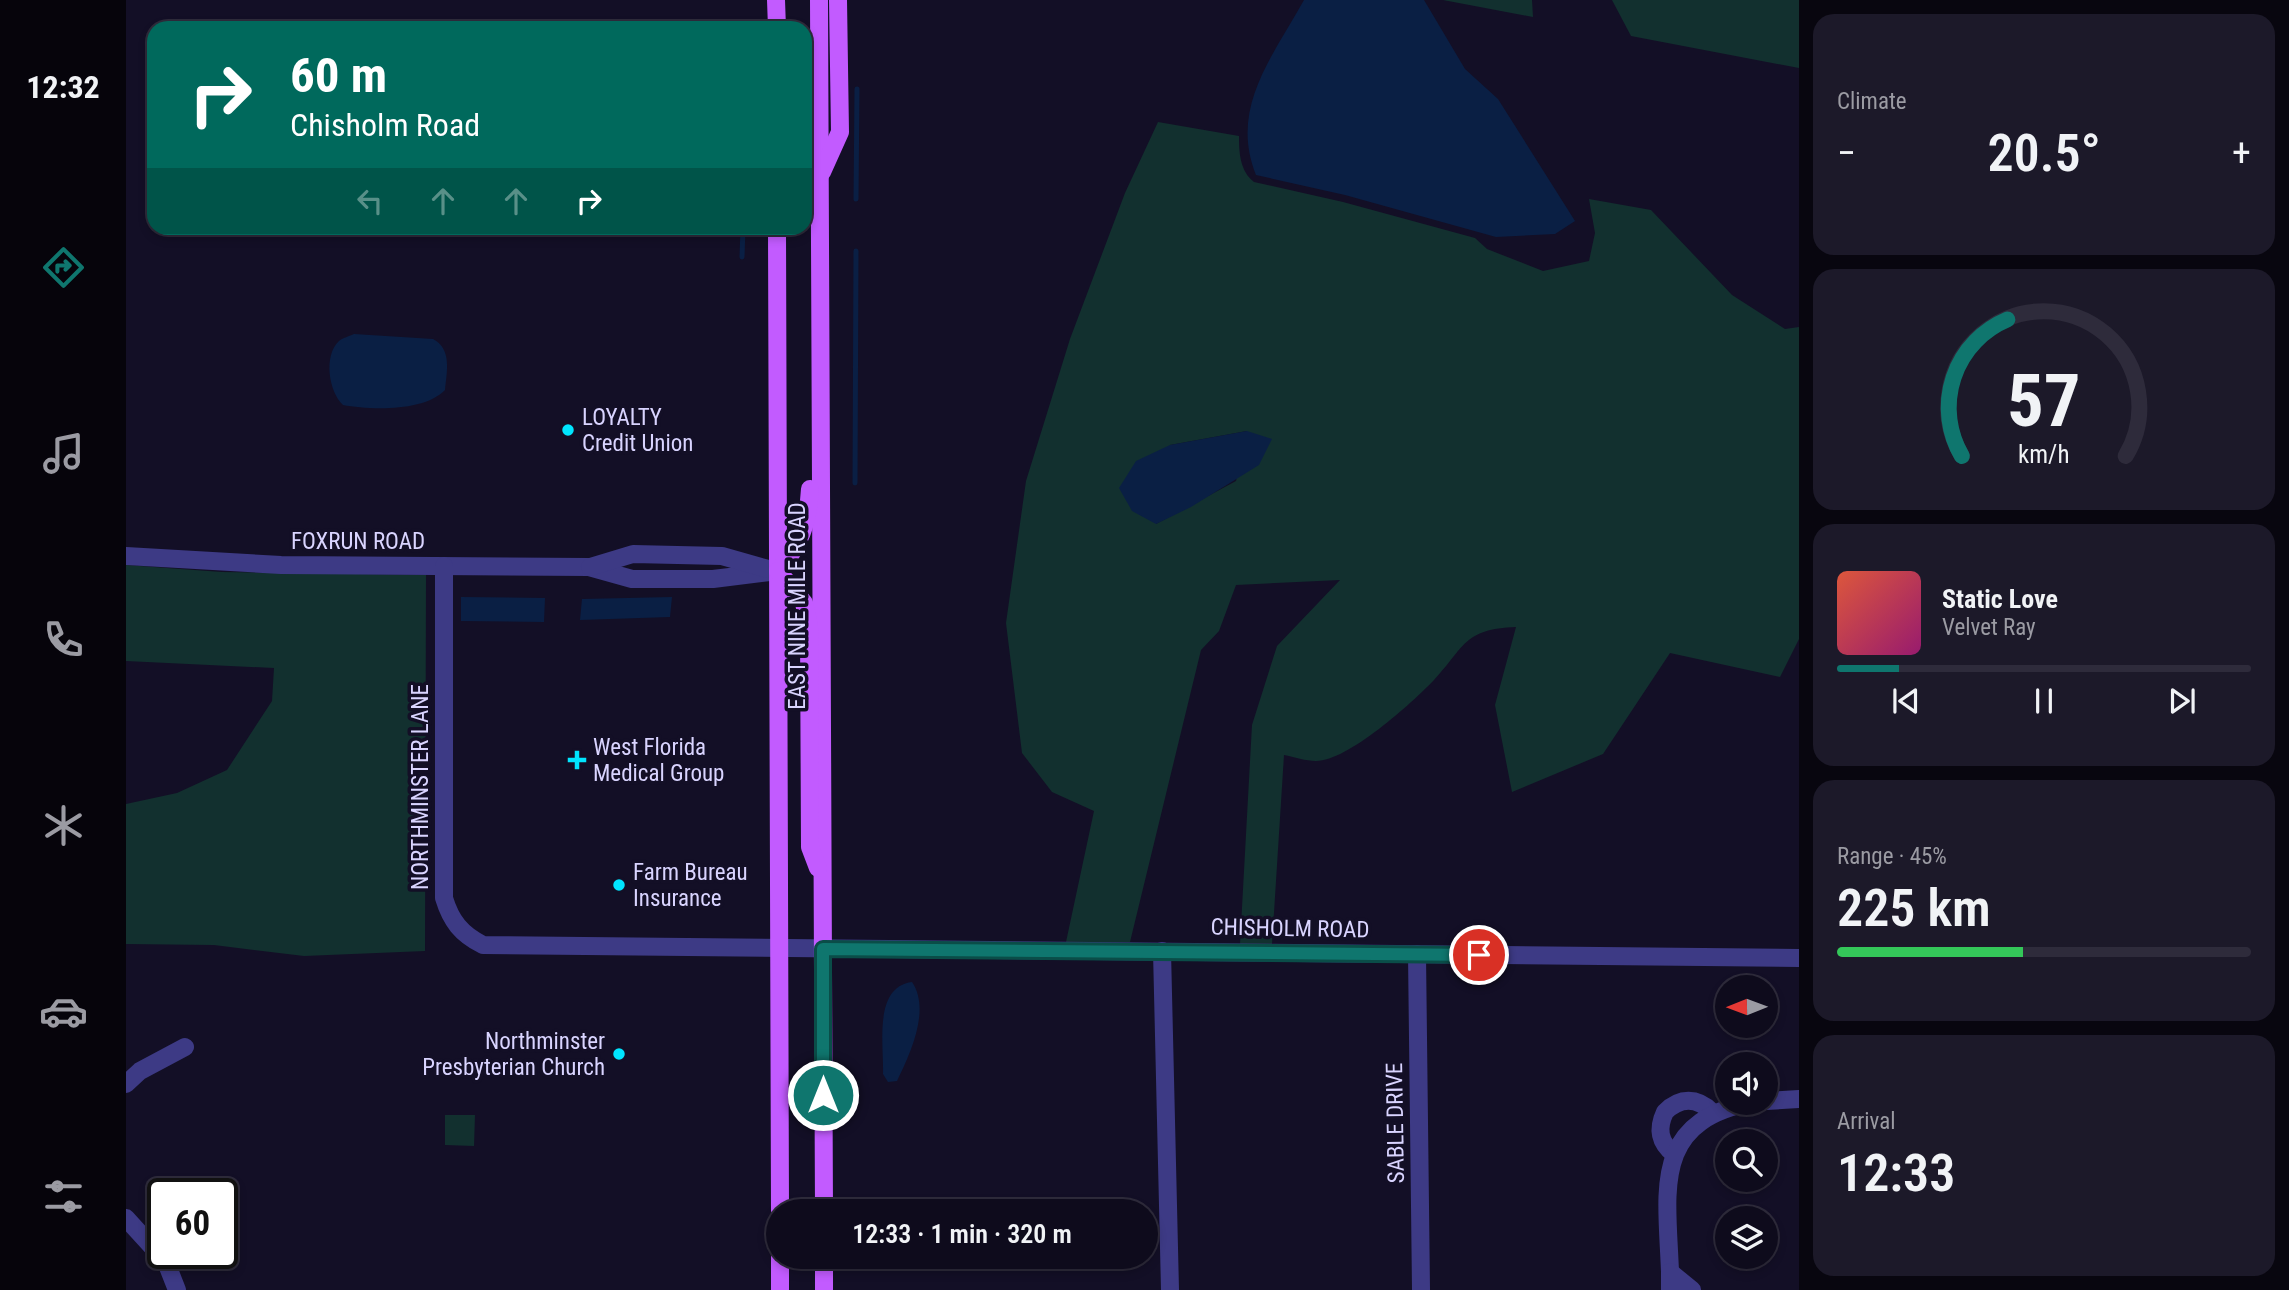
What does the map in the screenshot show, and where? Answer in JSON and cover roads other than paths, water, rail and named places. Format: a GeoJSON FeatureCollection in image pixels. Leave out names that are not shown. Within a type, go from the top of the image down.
{"type":"FeatureCollection","features":[{"type":"Feature","properties":{"kind":"main road"},"geometry":{"type":"LineString","coordinates":[[776,0],[776,21]]}},
{"type":"Feature","properties":{"kind":"main road","name":"EAST NINE MILE ROAD"},"geometry":{"type":"LineString","coordinates":[[819,0],[824,1199]]}},
{"type":"Feature","properties":{"kind":"main road"},"geometry":{"type":"LineString","coordinates":[[819,178],[840,132],[838,0]]}},
{"type":"Feature","properties":{"kind":"main road"},"geometry":{"type":"LineString","coordinates":[[820,219],[809,514],[801,540],[778,571],[804,603],[809,626],[810,847],[822,880]]}},
{"type":"Feature","properties":{"kind":"main road","name":"EAST NINE MILE ROAD"},"geometry":{"type":"LineString","coordinates":[[777,235],[780,1199]]}},
{"type":"Feature","properties":{"kind":"main road"},"geometry":{"type":"LineString","coordinates":[[780,1269],[780,1290]]}},
{"type":"Feature","properties":{"kind":"main road"},"geometry":{"type":"LineString","coordinates":[[824,1269],[824,1290]]}},
{"type":"Feature","properties":{"kind":"street","name":"FOXRUN ROAD"},"geometry":{"type":"LineString","coordinates":[[589,567],[633,554],[722,556],[778,571]]}},
{"type":"Feature","properties":{"kind":"street","name":"FOXRUN ROAD"},"geometry":{"type":"LineString","coordinates":[[126,556],[223,564],[589,567],[632,579],[713,579],[778,571]]}},
{"type":"Feature","properties":{"kind":"street","name":"NORTHMINSTER LANE"},"geometry":{"type":"LineString","coordinates":[[444,566],[444,898],[456,926],[468,937],[488,946],[780,950]]}},
{"type":"Feature","properties":{"kind":"street","name":"CHISHOLM ROAD"},"geometry":{"type":"LineString","coordinates":[[780,950],[1799,958]]}},
{"type":"Feature","properties":{"kind":"street"},"geometry":{"type":"LineString","coordinates":[[1162,951],[1170,1290]]}},
{"type":"Feature","properties":{"kind":"street","name":"SABLE DRIVE"},"geometry":{"type":"LineString","coordinates":[[1417,954],[1421,1290]]}},
{"type":"Feature","properties":{"kind":"street"},"geometry":{"type":"LineString","coordinates":[[126,1084],[140,1071],[185,1047]]}},
{"type":"Feature","properties":{"kind":"street"},"geometry":{"type":"LineString","coordinates":[[1778,1100],[1799,1099]]}},
{"type":"Feature","properties":{"kind":"street"},"geometry":{"type":"LineString","coordinates":[[1674,1154],[1664,1144],[1660,1134],[1665,1112],[1684,1100],[1695,1101],[1712,1112]]}},
{"type":"Feature","properties":{"kind":"street"},"geometry":{"type":"LineString","coordinates":[[1692,1290],[1670,1281],[1667,1194],[1674,1154],[1695,1126],[1715,1111]]}},
{"type":"Feature","properties":{"kind":"street"},"geometry":{"type":"LineString","coordinates":[[126,1218],[166,1262],[177,1290]]}},
{"type":"Feature","properties":{"kind":"water"},"geometry":{"type":"Polygon","coordinates":[[[1304,0],[1424,0],[1465,69],[1498,99],[1575,221],[1555,234],[1496,237],[1345,195],[1256,175],[1249,151],[1251,105],[1268,62],[1304,0]]]}},
{"type":"Feature","properties":{"kind":"water"},"geometry":{"type":"Polygon","coordinates":[[[354,334],[433,339],[439,343],[446,355],[445,390],[436,397],[411,406],[367,408],[343,405],[331,383],[331,356],[339,341],[354,334]]]}},
{"type":"Feature","properties":{"kind":"water"},"geometry":{"type":"Polygon","coordinates":[[[1247,431],[1272,439],[1259,465],[1191,507],[1156,524],[1132,511],[1119,488],[1136,461],[1170,445],[1247,431]]]}},
{"type":"Feature","properties":{"kind":"water"},"geometry":{"type":"Polygon","coordinates":[[[461,597],[545,598],[544,622],[461,621],[461,597]]]}},
{"type":"Feature","properties":{"kind":"water"},"geometry":{"type":"Polygon","coordinates":[[[672,597],[670,617],[580,620],[582,599],[672,597]]]}},
{"type":"Feature","properties":{"kind":"water"},"geometry":{"type":"Polygon","coordinates":[[[912,982],[920,1005],[916,1032],[897,1081],[888,1082],[883,1074],[882,1033],[886,1006],[891,994],[900,986],[912,982]]]}},
{"type":"Feature","properties":{"kind":"waterway"},"geometry":{"type":"LineString","coordinates":[[856,199],[857,89]]}},
{"type":"Feature","properties":{"kind":"waterway"},"geometry":{"type":"LineString","coordinates":[[742,257],[743,235]]}},
{"type":"Feature","properties":{"kind":"waterway"},"geometry":{"type":"LineString","coordinates":[[855,483],[856,251]]}},
{"type":"Feature","properties":{"kind":"place","name":"LOYALTY Credit Union"},"geometry":{"type":"Point","coordinates":[568,430]}},
{"type":"Feature","properties":{"kind":"place","name":"West Florida Medical Group"},"geometry":{"type":"Point","coordinates":[577,760]}},
{"type":"Feature","properties":{"kind":"place","name":"Farm Bureau Insurance"},"geometry":{"type":"Point","coordinates":[619,885]}},
{"type":"Feature","properties":{"kind":"place","name":"Northminster Presbyterian Church"},"geometry":{"type":"Point","coordinates":[619,1054]}}]}
